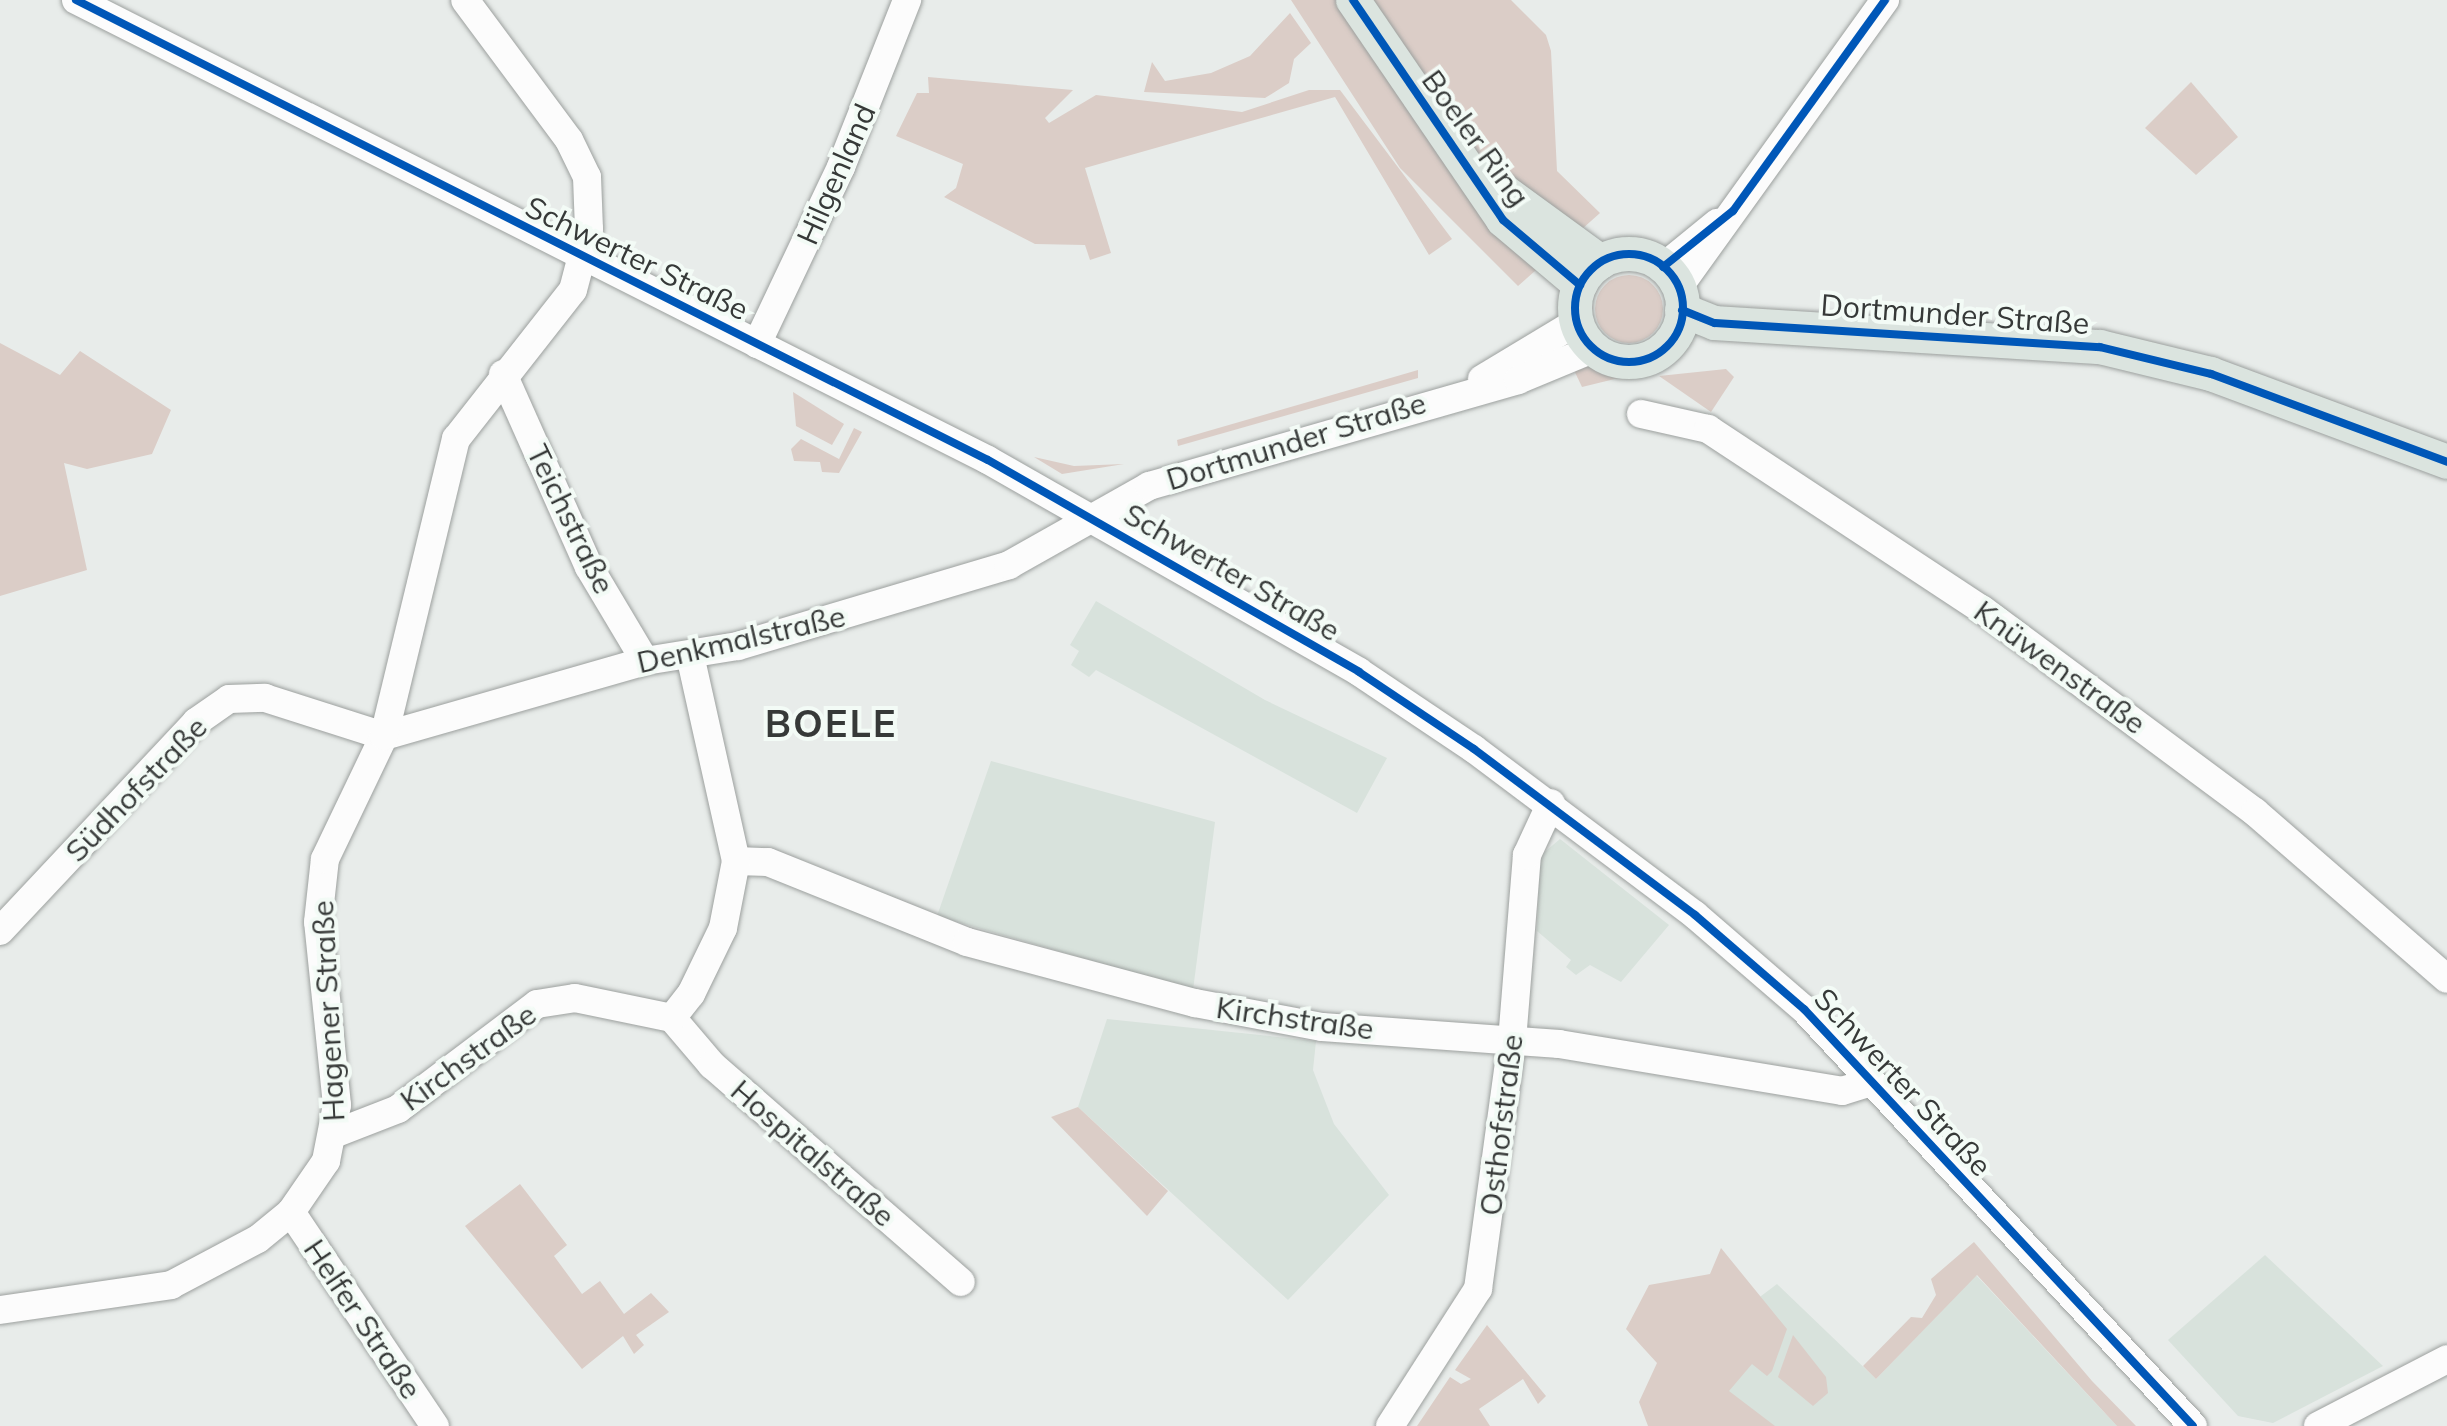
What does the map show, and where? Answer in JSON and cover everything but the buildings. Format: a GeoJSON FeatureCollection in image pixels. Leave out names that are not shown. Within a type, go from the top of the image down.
{"type":"FeatureCollection","features":[{"type":"Feature","properties":{"kind":"main road","name":"Boeler Ring"},"geometry":{"type":"LineString","coordinates":[[1353,0],[1470,167],[1590,274]]}},
{"type":"Feature","properties":{"kind":"main road","name":"Dortmunder Straße"},"geometry":{"type":"LineString","coordinates":[[1590,274],[1635,255],[1674,301],[1715,323],[1842,333],[2024,336],[2100,347],[2211,374],[2447,462]]}},
{"type":"Feature","properties":{"kind":"main road"},"geometry":{"type":"LineString","coordinates":[[1590,274],[1585,335],[1632,362],[1674,301]]}},
{"type":"Feature","properties":{"kind":"street","name":"Schwerter Straße"},"geometry":{"type":"LineString","coordinates":[[76,0],[584,261],[757,344],[1087,518],[1359,672],[1551,803],[1706,923],[1872,1082],[2193,1426]]}},
{"type":"Feature","properties":{"kind":"street","name":"Hagener Straße"},"geometry":{"type":"LineString","coordinates":[[0,1310],[171,1285],[223,1261],[291,1212],[326,1161],[334,1134],[318,922],[325,859],[384,736],[436,498],[456,439],[503,374],[573,290],[584,261],[592,203],[587,177],[540,97],[465,0]]}},
{"type":"Feature","properties":{"kind":"street","name":"Hilgenland"},"geometry":{"type":"LineString","coordinates":[[757,344],[841,167],[907,0]]}},
{"type":"Feature","properties":{"kind":"street"},"geometry":{"type":"LineString","coordinates":[[1674,301],[1733,211],[1885,0]]}},
{"type":"Feature","properties":{"kind":"street","name":"Dortmunder Straße"},"geometry":{"type":"LineString","coordinates":[[1087,518],[1149,486],[1464,390],[1585,335]]}},
{"type":"Feature","properties":{"kind":"street","name":"Teichstraße"},"geometry":{"type":"LineString","coordinates":[[503,374],[589,567],[645,661]]}},
{"type":"Feature","properties":{"kind":"street","name":"Knüwenstraße"},"geometry":{"type":"LineString","coordinates":[[1641,414],[1708,429],[1995,619],[2255,812],[2446,976]]}},
{"type":"Feature","properties":{"kind":"street","name":"Denkmalstraße"},"geometry":{"type":"LineString","coordinates":[[384,736],[645,661],[690,656],[1009,565],[1087,518]]}},
{"type":"Feature","properties":{"kind":"street"},"geometry":{"type":"LineString","coordinates":[[672,1018],[723,928],[736,861],[690,656]]}},
{"type":"Feature","properties":{"kind":"street","name":"Südhofstraße"},"geometry":{"type":"LineString","coordinates":[[0,931],[196,722],[229,699],[265,698],[384,736]]}},
{"type":"Feature","properties":{"kind":"street","name":"Osthofstraße"},"geometry":{"type":"LineString","coordinates":[[1390,1426],[1478,1289],[1512,1041],[1527,855],[1551,803]]}},
{"type":"Feature","properties":{"kind":"street","name":"Kirchstraße"},"geometry":{"type":"LineString","coordinates":[[736,861],[768,862],[967,942],[1182,1000],[1322,1027],[1512,1041],[1842,1091],[1872,1082]]}},
{"type":"Feature","properties":{"kind":"street","name":"Kirchstraße"},"geometry":{"type":"LineString","coordinates":[[334,1134],[398,1109],[504,1024],[551,999],[631,1006],[672,1018]]}},
{"type":"Feature","properties":{"kind":"street","name":"Hospitalstraße"},"geometry":{"type":"LineString","coordinates":[[672,1018],[712,1065],[961,1282]]}},
{"type":"Feature","properties":{"kind":"street","name":"Helfer Straße"},"geometry":{"type":"LineString","coordinates":[[291,1212],[435,1426]]}},
{"type":"Feature","properties":{"kind":"street"},"geometry":{"type":"LineString","coordinates":[[2318,1426],[2447,1359]]}},
{"type":"Feature","properties":{"kind":"shaded area"},"geometry":{"type":"Polygon","coordinates":[[[1291,0],[1511,0],[1546,35],[1551,51],[1557,171],[1600,213],[1518,286],[1400,168],[1291,0]]]}},
{"type":"Feature","properties":{"kind":"shaded area"},"geometry":{"type":"Polygon","coordinates":[[[1290,13],[1311,43],[1294,59],[1289,83],[1265,98],[1144,92],[1152,62],[1165,81],[1211,73],[1250,56],[1290,13]]]}},
{"type":"Feature","properties":{"kind":"shaded area"},"geometry":{"type":"Polygon","coordinates":[[[928,77],[1073,90],[1045,118],[1049,123],[1096,95],[1242,112],[1309,90],[1340,90],[1452,239],[1429,255],[1335,97],[1085,168],[1111,253],[1090,260],[1085,245],[1035,244],[944,197],[956,188],[963,164],[896,136],[917,93],[929,93],[928,77]]]}},
{"type":"Feature","properties":{"kind":"shaded area"},"geometry":{"type":"Polygon","coordinates":[[[2191,82],[2238,137],[2196,175],[2145,128],[2191,82]]]}},
{"type":"Feature","properties":{"kind":"shaded area"},"geometry":{"type":"Polygon","coordinates":[[[1622,275],[1636,275],[1648,280],[1658,290],[1663,309],[1658,328],[1648,338],[1636,343],[1622,343],[1610,338],[1600,328],[1595,316],[1595,302],[1600,290],[1610,280],[1622,275]]]}},
{"type":"Feature","properties":{"kind":"shaded area"},"geometry":{"type":"Polygon","coordinates":[[[0,343],[60,375],[80,351],[171,410],[152,454],[87,469],[64,463],[87,570],[0,596],[0,343]]]}},
{"type":"Feature","properties":{"kind":"shaded area"},"geometry":{"type":"Polygon","coordinates":[[[1589,364],[1631,375],[1582,387],[1572,366],[1589,364]]]}},
{"type":"Feature","properties":{"kind":"shaded area"},"geometry":{"type":"Polygon","coordinates":[[[1726,369],[1734,377],[1711,412],[1659,376],[1726,369]]]}},
{"type":"Feature","properties":{"kind":"shaded area"},"geometry":{"type":"Polygon","coordinates":[[[1418,370],[1418,378],[1178,446],[1177,440],[1418,370]]]}},
{"type":"Feature","properties":{"kind":"shaded area"},"geometry":{"type":"Polygon","coordinates":[[[793,392],[844,424],[832,445],[796,426],[793,392]]]}},
{"type":"Feature","properties":{"kind":"shaded area"},"geometry":{"type":"Polygon","coordinates":[[[854,428],[862,432],[839,473],[822,472],[820,462],[794,461],[791,449],[801,439],[839,459],[854,428]]]}},
{"type":"Feature","properties":{"kind":"shaded area"},"geometry":{"type":"Polygon","coordinates":[[[1034,457],[1074,466],[1124,464],[1062,474],[1034,457]]]}},
{"type":"Feature","properties":{"kind":"shaded area"},"geometry":{"type":"Polygon","coordinates":[[[1096,601],[1265,700],[1387,758],[1357,813],[1096,670],[1089,677],[1071,665],[1079,651],[1070,645],[1096,601]]]}},
{"type":"Feature","properties":{"kind":"shaded area"},"geometry":{"type":"Polygon","coordinates":[[[991,761],[1215,822],[1193,990],[937,916],[991,761]]]}},
{"type":"Feature","properties":{"kind":"shaded area"},"geometry":{"type":"Polygon","coordinates":[[[1560,839],[1669,925],[1621,982],[1590,965],[1576,975],[1566,967],[1571,960],[1537,931],[1540,856],[1560,839]]]}},
{"type":"Feature","properties":{"kind":"shaded area"},"geometry":{"type":"Polygon","coordinates":[[[1107,1019],[1316,1041],[1313,1070],[1334,1124],[1389,1195],[1288,1300],[1078,1107],[1107,1019]]]}},
{"type":"Feature","properties":{"kind":"shaded area"},"geometry":{"type":"Polygon","coordinates":[[[1078,1107],[1168,1191],[1147,1216],[1051,1117],[1078,1107]]]}},
{"type":"Feature","properties":{"kind":"shaded area"},"geometry":{"type":"Polygon","coordinates":[[[520,1184],[567,1245],[554,1256],[582,1294],[600,1281],[624,1314],[651,1293],[669,1312],[636,1335],[644,1345],[634,1354],[623,1336],[582,1369],[465,1226],[520,1184]]]}},
{"type":"Feature","properties":{"kind":"shaded area"},"geometry":{"type":"Polygon","coordinates":[[[1974,1242],[2092,1381],[2136,1426],[2117,1426],[1977,1275],[1876,1379],[1863,1366],[1911,1317],[1922,1318],[1936,1295],[1931,1279],[1974,1242]]]}},
{"type":"Feature","properties":{"kind":"shaded area"},"geometry":{"type":"Polygon","coordinates":[[[1721,1248],[1787,1329],[1772,1371],[1767,1376],[1752,1364],[1729,1391],[1775,1426],[1648,1426],[1639,1402],[1657,1363],[1626,1329],[1649,1285],[1710,1274],[1721,1248]]]}},
{"type":"Feature","properties":{"kind":"shaded area"},"geometry":{"type":"Polygon","coordinates":[[[2265,1255],[2383,1366],[2273,1423],[2238,1416],[2168,1340],[2265,1255]]]}},
{"type":"Feature","properties":{"kind":"shaded area"},"geometry":{"type":"Polygon","coordinates":[[[1976,1275],[2117,1426],[1677,1426],[1720,1327],[1777,1284],[1876,1379],[1976,1275]]]}},
{"type":"Feature","properties":{"kind":"shaded area"},"geometry":{"type":"Polygon","coordinates":[[[1487,1325],[1546,1396],[1538,1404],[1523,1379],[1479,1409],[1490,1426],[1417,1426],[1450,1377],[1461,1384],[1471,1379],[1455,1370],[1487,1325]]]}},
{"type":"Feature","properties":{"kind":"shaded area"},"geometry":{"type":"Polygon","coordinates":[[[1793,1335],[1826,1377],[1828,1393],[1813,1406],[1778,1377],[1793,1335]]]}},
{"type":"Feature","properties":{"kind":"cycle path"},"geometry":{"type":"LineString","coordinates":[[76,0],[988,460],[1359,672],[1474,749],[1695,915],[1804,1009],[2193,1426]]}},
{"type":"Feature","properties":{"kind":"cycle path"},"geometry":{"type":"LineString","coordinates":[[1353,0],[1503,220],[1580,285]]}},
{"type":"Feature","properties":{"kind":"cycle path"},"geometry":{"type":"LineString","coordinates":[[1663,267],[1733,211],[1885,0]]}},
{"type":"Feature","properties":{"kind":"cycle path"},"geometry":{"type":"LineString","coordinates":[[1629,254],[1659,263],[1667,270],[1674,278],[1683,308],[1674,338],[1667,346],[1659,353],[1629,362],[1599,353],[1591,346],[1584,338],[1575,308],[1584,278],[1591,270],[1599,263],[1629,254]]}},
{"type":"Feature","properties":{"kind":"cycle path"},"geometry":{"type":"LineString","coordinates":[[1682,310],[1715,323],[2100,347],[2211,374],[2447,462]]}},
{"type":"Feature","properties":{"kind":"district","name":"BOELE"},"geometry":{"type":"Point","coordinates":[831,724]}}]}
